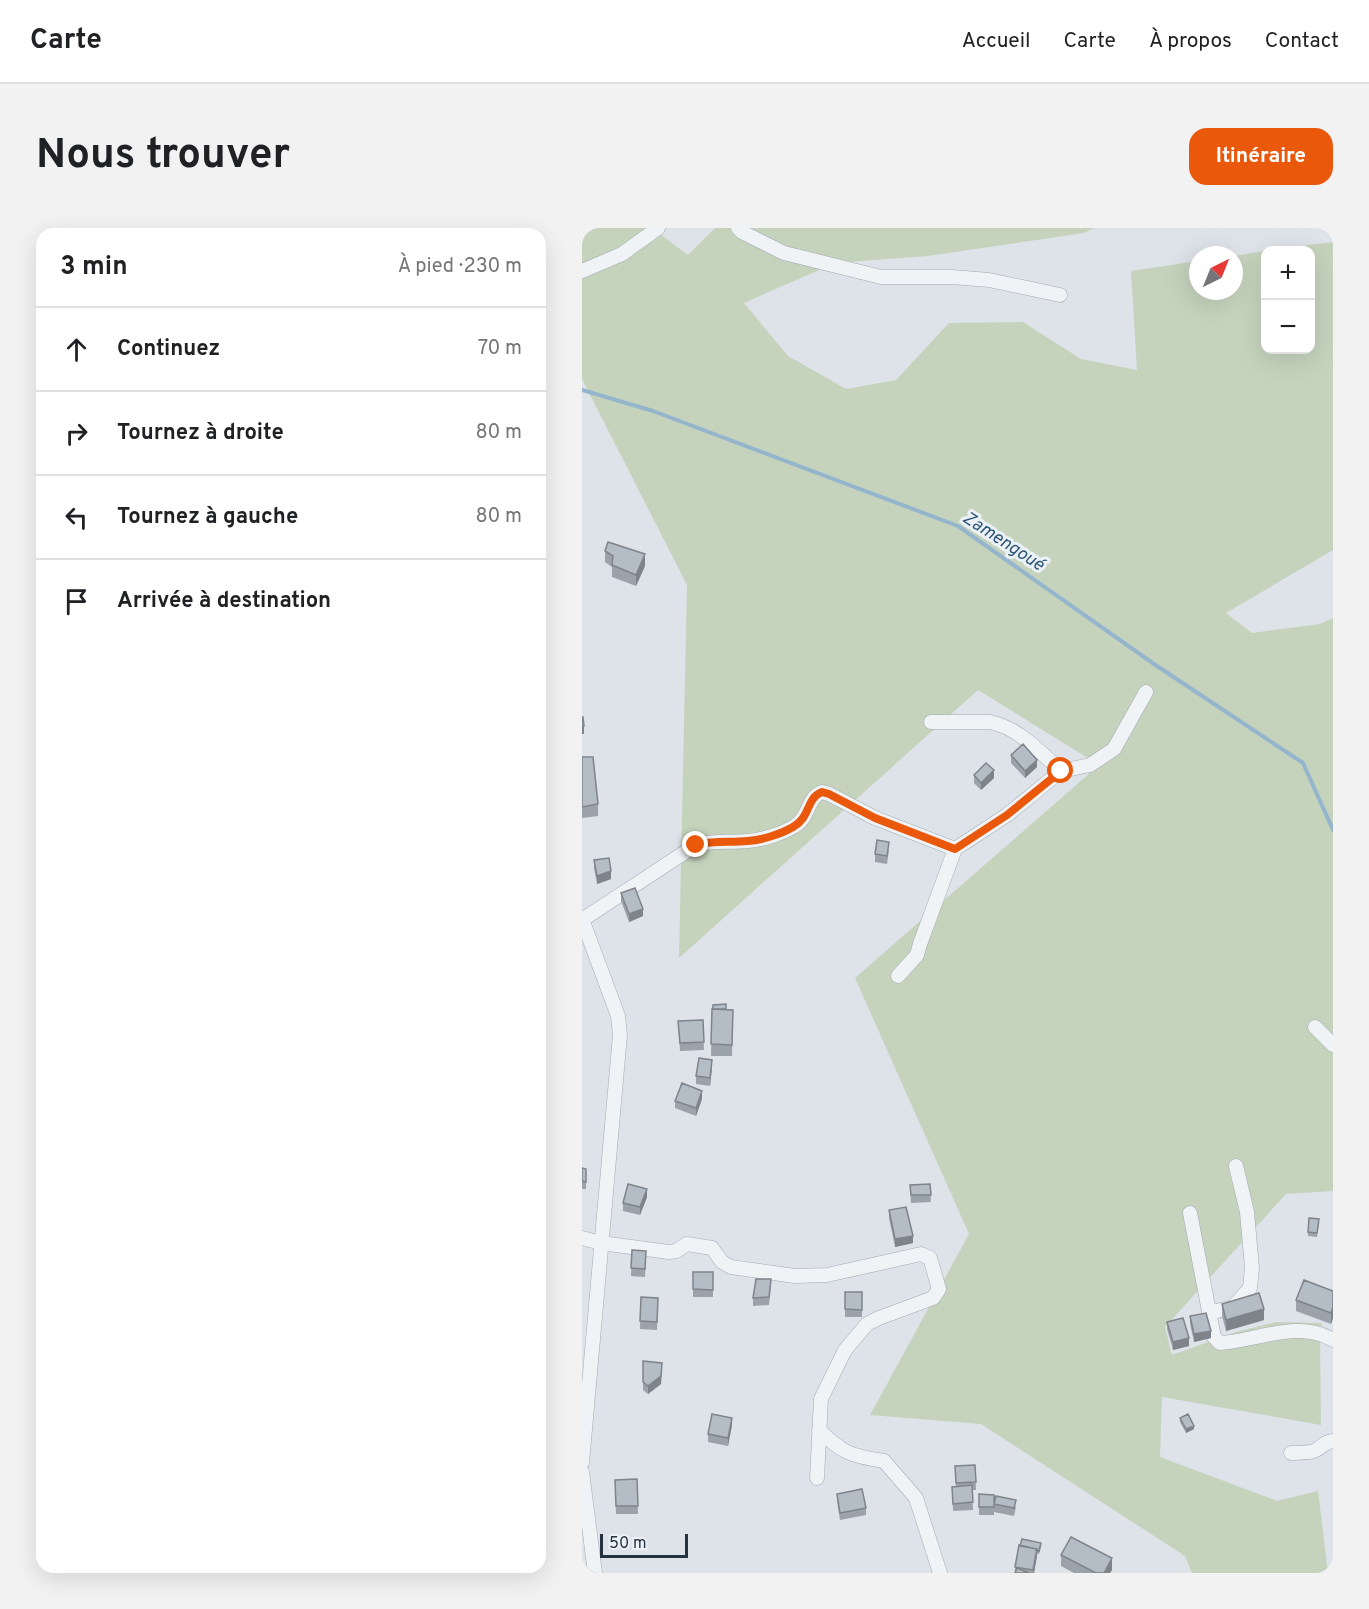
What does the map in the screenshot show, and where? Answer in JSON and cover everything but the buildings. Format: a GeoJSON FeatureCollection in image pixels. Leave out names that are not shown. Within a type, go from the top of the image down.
{"type":"FeatureCollection","features":[{"type":"Feature","properties":{"kind":"street"},"geometry":{"type":"LineString","coordinates":[[582,271],[622,254],[658,228]]}},
{"type":"Feature","properties":{"kind":"street"},"geometry":{"type":"LineString","coordinates":[[738,228],[784,253],[881,277],[952,277],[989,280],[1060,295]]}},
{"type":"Feature","properties":{"kind":"street"},"geometry":{"type":"LineString","coordinates":[[898,976],[920,950],[955,849],[1007,815],[1061,771],[1090,765],[1114,749],[1146,692]]}},
{"type":"Feature","properties":{"kind":"street"},"geometry":{"type":"LineString","coordinates":[[931,722],[1000,724],[1018,733],[1061,771]]}},
{"type":"Feature","properties":{"kind":"street"},"geometry":{"type":"LineString","coordinates":[[582,1463],[620,1035],[618,1016],[582,920],[696,845],[749,841],[784,832],[804,819],[812,798],[822,792],[875,818],[955,849]]}},
{"type":"Feature","properties":{"kind":"street"},"geometry":{"type":"LineString","coordinates":[[1315,1027],[1333,1045]]}},
{"type":"Feature","properties":{"kind":"street"},"geometry":{"type":"LineString","coordinates":[[1209,1313],[1233,1307],[1250,1288],[1252,1268],[1247,1212],[1236,1166]]}},
{"type":"Feature","properties":{"kind":"street"},"geometry":{"type":"LineString","coordinates":[[1190,1213],[1214,1337],[1220,1343],[1274,1333],[1310,1332],[1320,1333],[1333,1340]]}},
{"type":"Feature","properties":{"kind":"street"},"geometry":{"type":"LineString","coordinates":[[582,1238],[601,1243],[669,1252],[676,1251],[687,1244],[712,1248],[722,1262],[731,1267],[795,1276],[827,1275],[921,1254],[930,1258],[939,1289],[938,1294],[867,1324],[845,1350],[821,1399],[817,1478]]}},
{"type":"Feature","properties":{"kind":"street"},"geometry":{"type":"LineString","coordinates":[[819,1430],[837,1448],[858,1457],[884,1461],[896,1474],[916,1498],[940,1573]]}},
{"type":"Feature","properties":{"kind":"street"},"geometry":{"type":"LineString","coordinates":[[1291,1453],[1310,1452],[1323,1443],[1333,1441]]}},
{"type":"Feature","properties":{"kind":"street"},"geometry":{"type":"LineString","coordinates":[[582,1472],[593,1573]]}},
{"type":"Feature","properties":{"kind":"green space"},"geometry":{"type":"Polygon","coordinates":[[[582,228],[652,228],[688,255],[715,228],[1094,228],[1084,233],[928,256],[835,263],[744,303],[788,356],[846,389],[896,380],[949,323],[1023,322],[1081,359],[1137,370],[1131,271],[1189,262],[1189,300],[1243,300],[1243,255],[1261,252],[1261,354],[1315,354],[1315,246],[1300,246],[1333,242],[1333,550],[1226,613],[1252,633],[1320,624],[1333,618],[1333,1191],[1286,1194],[1165,1327],[1172,1355],[1236,1332],[1276,1322],[1322,1323],[1320,1340],[1321,1425],[1162,1397],[1160,1457],[1277,1501],[1318,1491],[1328,1573],[1192,1573],[1185,1556],[981,1424],[870,1415],[969,1234],[855,978],[1099,765],[978,690],[679,958],[687,585],[582,379],[582,228]]]}},
{"type":"Feature","properties":{"kind":"waterway","name":"Zamengoué"},"geometry":{"type":"LineString","coordinates":[[582,390],[653,411],[958,526],[1154,664],[1303,763],[1333,830]]}},
{"type":"Feature","properties":{"kind":"route"},"geometry":{"type":"LineString","coordinates":[[696,845],[749,841],[784,832],[804,819],[812,798],[822,792],[875,818],[955,849],[1007,815],[1061,771]]}}]}
